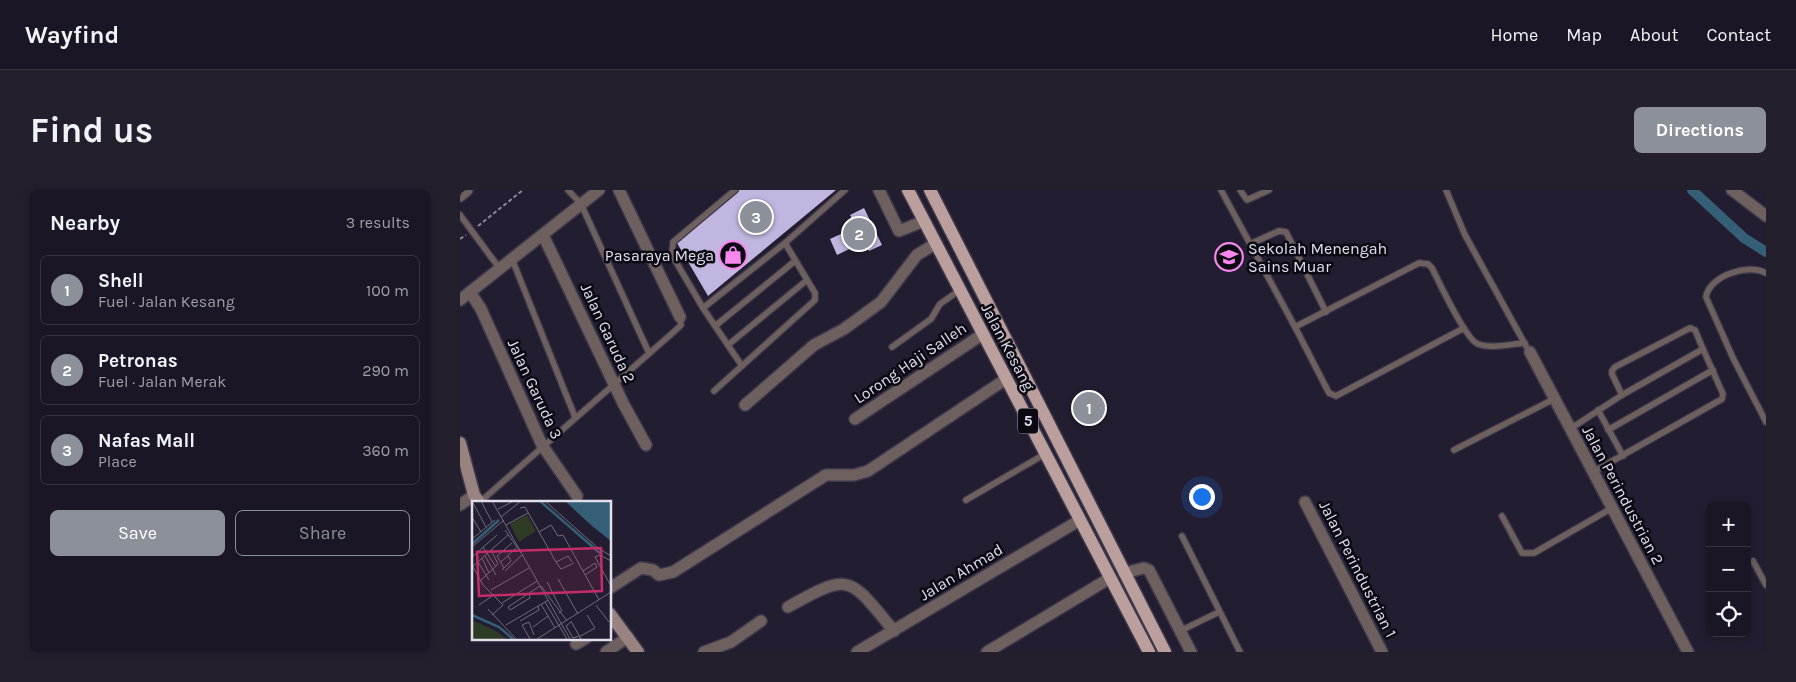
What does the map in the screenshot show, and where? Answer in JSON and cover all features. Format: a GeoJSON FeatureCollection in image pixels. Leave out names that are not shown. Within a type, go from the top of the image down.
{"type":"FeatureCollection","features":[{"type":"Feature","properties":{"kind":"main road","name":"Jalan Kesang"},"geometry":{"type":"LineString","coordinates":[[908,190],[1149,652]]}},
{"type":"Feature","properties":{"kind":"main road","name":"Jalan Kesang"},"geometry":{"type":"LineString","coordinates":[[930,190],[1130,571],[1165,652]]}},
{"type":"Feature","properties":{"kind":"street"},"geometry":{"type":"LineString","coordinates":[[460,196],[468,190]]}},
{"type":"Feature","properties":{"kind":"street"},"geometry":{"type":"LineString","coordinates":[[460,300],[599,190]]}},
{"type":"Feature","properties":{"kind":"street"},"geometry":{"type":"LineString","coordinates":[[619,190],[680,318]]}},
{"type":"Feature","properties":{"kind":"street"},"geometry":{"type":"LineString","coordinates":[[878,190],[900,231],[924,221]]}},
{"type":"Feature","properties":{"kind":"street"},"geometry":{"type":"LineString","coordinates":[[1732,190],[1766,216]]}},
{"type":"Feature","properties":{"kind":"street","name":"Jalan Garuda 2"},"geometry":{"type":"LineString","coordinates":[[543,234],[614,384],[646,445]]}},
{"type":"Feature","properties":{"kind":"street"},"geometry":{"type":"LineString","coordinates":[[745,404],[814,345],[844,329],[882,302],[917,255],[935,244]]}},
{"type":"Feature","properties":{"kind":"street","name":"Jalan Garuda 3"},"geometry":{"type":"LineString","coordinates":[[470,292],[481,309],[542,446],[577,496]]}},
{"type":"Feature","properties":{"kind":"street","name":"Lorong Haji Salleh"},"geometry":{"type":"LineString","coordinates":[[855,419],[982,334]]}},
{"type":"Feature","properties":{"kind":"street","name":"Jalan Perindustrian 2"},"geometry":{"type":"LineString","coordinates":[[1527,348],[1688,652]]}},
{"type":"Feature","properties":{"kind":"street"},"geometry":{"type":"LineString","coordinates":[[611,587],[641,568],[652,570],[659,575],[673,572],[826,475],[854,475],[868,471],[1006,379]]}},
{"type":"Feature","properties":{"kind":"street"},"geometry":{"type":"LineString","coordinates":[[460,443],[478,500]]}},
{"type":"Feature","properties":{"kind":"street"},"geometry":{"type":"LineString","coordinates":[[460,506],[472,502]]}},
{"type":"Feature","properties":{"kind":"street","name":"Jalan Perindustrian 1"},"geometry":{"type":"LineString","coordinates":[[1305,502],[1382,652]]}},
{"type":"Feature","properties":{"kind":"street","name":"Jalan Ahmad"},"geometry":{"type":"LineString","coordinates":[[858,652],[1080,520]]}},
{"type":"Feature","properties":{"kind":"street"},"geometry":{"type":"LineString","coordinates":[[1130,571],[1149,570],[1191,652]]}},
{"type":"Feature","properties":{"kind":"street"},"geometry":{"type":"LineString","coordinates":[[993,650],[1110,578]]}},
{"type":"Feature","properties":{"kind":"street"},"geometry":{"type":"LineString","coordinates":[[788,607],[825,586],[847,584],[858,588],[894,631]]}},
{"type":"Feature","properties":{"kind":"street"},"geometry":{"type":"LineString","coordinates":[[612,619],[638,652]]}},
{"type":"Feature","properties":{"kind":"street"},"geometry":{"type":"LineString","coordinates":[[704,652],[731,642],[761,621]]}},
{"type":"Feature","properties":{"kind":"street"},"geometry":{"type":"LineString","coordinates":[[606,652],[628,637]]}},
{"type":"Feature","properties":{"kind":"lane"},"geometry":{"type":"LineString","coordinates":[[568,190],[581,204],[649,353]]}},
{"type":"Feature","properties":{"kind":"lane"},"geometry":{"type":"LineString","coordinates":[[735,190],[673,242],[671,248],[672,255],[703,308],[742,366]]}},
{"type":"Feature","properties":{"kind":"lane"},"geometry":{"type":"LineString","coordinates":[[703,308],[785,243],[844,190]]}},
{"type":"Feature","properties":{"kind":"lane"},"geometry":{"type":"LineString","coordinates":[[1221,190],[1329,393],[1336,396],[1464,328]]}},
{"type":"Feature","properties":{"kind":"lane"},"geometry":{"type":"LineString","coordinates":[[1240,190],[1247,200],[1269,190]]}},
{"type":"Feature","properties":{"kind":"lane"},"geometry":{"type":"LineString","coordinates":[[1446,190],[1465,235],[1527,348]]}},
{"type":"Feature","properties":{"kind":"lane"},"geometry":{"type":"LineString","coordinates":[[460,215],[500,269]]}},
{"type":"Feature","properties":{"kind":"lane"},"geometry":{"type":"LineString","coordinates":[[1250,244],[1279,230],[1286,232],[1326,312]]}},
{"type":"Feature","properties":{"kind":"lane"},"geometry":{"type":"LineString","coordinates":[[714,391],[812,306],[815,300],[815,293],[785,243]]}},
{"type":"Feature","properties":{"kind":"lane"},"geometry":{"type":"LineString","coordinates":[[512,259],[575,417]]}},
{"type":"Feature","properties":{"kind":"lane"},"geometry":{"type":"LineString","coordinates":[[716,326],[795,261]]}},
{"type":"Feature","properties":{"kind":"lane"},"geometry":{"type":"LineString","coordinates":[[1295,327],[1419,263],[1424,263],[1432,268],[1464,328],[1475,343],[1480,345],[1527,348]]}},
{"type":"Feature","properties":{"kind":"lane"},"geometry":{"type":"LineString","coordinates":[[1766,273],[1746,269],[1714,281],[1707,289],[1706,297],[1733,358],[1766,422]]}},
{"type":"Feature","properties":{"kind":"lane"},"geometry":{"type":"LineString","coordinates":[[728,345],[807,280]]}},
{"type":"Feature","properties":{"kind":"lane"},"geometry":{"type":"LineString","coordinates":[[892,347],[931,319],[940,304],[960,290]]}},
{"type":"Feature","properties":{"kind":"lane"},"geometry":{"type":"LineString","coordinates":[[478,500],[681,325],[680,318]]}},
{"type":"Feature","properties":{"kind":"lane"},"geometry":{"type":"LineString","coordinates":[[1593,472],[1722,399],[1713,370],[1695,330],[1690,328],[1615,368],[1612,374],[1622,395]]}},
{"type":"Feature","properties":{"kind":"lane"},"geometry":{"type":"LineString","coordinates":[[1570,429],[1622,395],[1703,349]]}},
{"type":"Feature","properties":{"kind":"lane"},"geometry":{"type":"LineString","coordinates":[[1608,430],[1713,370]]}},
{"type":"Feature","properties":{"kind":"lane"},"geometry":{"type":"LineString","coordinates":[[1454,450],[1554,399]]}},
{"type":"Feature","properties":{"kind":"lane"},"geometry":{"type":"LineString","coordinates":[[1598,410],[1622,456]]}},
{"type":"Feature","properties":{"kind":"lane"},"geometry":{"type":"LineString","coordinates":[[966,500],[1045,454]]}},
{"type":"Feature","properties":{"kind":"lane"},"geometry":{"type":"LineString","coordinates":[[1502,516],[1522,553],[1528,554],[1534,553],[1612,508]]}},
{"type":"Feature","properties":{"kind":"lane"},"geometry":{"type":"LineString","coordinates":[[1182,536],[1240,652]]}},
{"type":"Feature","properties":{"kind":"lane"},"geometry":{"type":"LineString","coordinates":[[1752,561],[1766,585]]}},
{"type":"Feature","properties":{"kind":"lane"},"geometry":{"type":"LineString","coordinates":[[1180,631],[1219,612]]}},
{"type":"Feature","properties":{"kind":"path"},"geometry":{"type":"LineString","coordinates":[[460,239],[524,190]]}},
{"type":"Feature","properties":{"kind":"building"},"geometry":{"type":"Polygon","coordinates":[[[739,190],[836,190],[708,296],[677,243],[739,190]]]}},
{"type":"Feature","properties":{"kind":"building"},"geometry":{"type":"Polygon","coordinates":[[[864,208],[882,245],[869,251],[864,242],[837,255],[830,239],[856,227],[850,215],[864,208]]]}},
{"type":"Feature","properties":{"kind":"waterway"},"geometry":{"type":"LineString","coordinates":[[1692,190],[1744,238],[1766,252]]}},
{"type":"Feature","properties":{"kind":"place","name":"Nafas Mall"},"geometry":{"type":"Point","coordinates":[756,217]}},
{"type":"Feature","properties":{"kind":"place","name":"Petronas"},"geometry":{"type":"Point","coordinates":[859,234]}},
{"type":"Feature","properties":{"kind":"place","name":"Pasaraya Mega"},"geometry":{"type":"Point","coordinates":[733,255]}},
{"type":"Feature","properties":{"kind":"place","name":"Sekolah Menengah Sains Muar"},"geometry":{"type":"Point","coordinates":[1229,257]}},
{"type":"Feature","properties":{"kind":"place","name":"Shell"},"geometry":{"type":"Point","coordinates":[1089,408]}}]}
